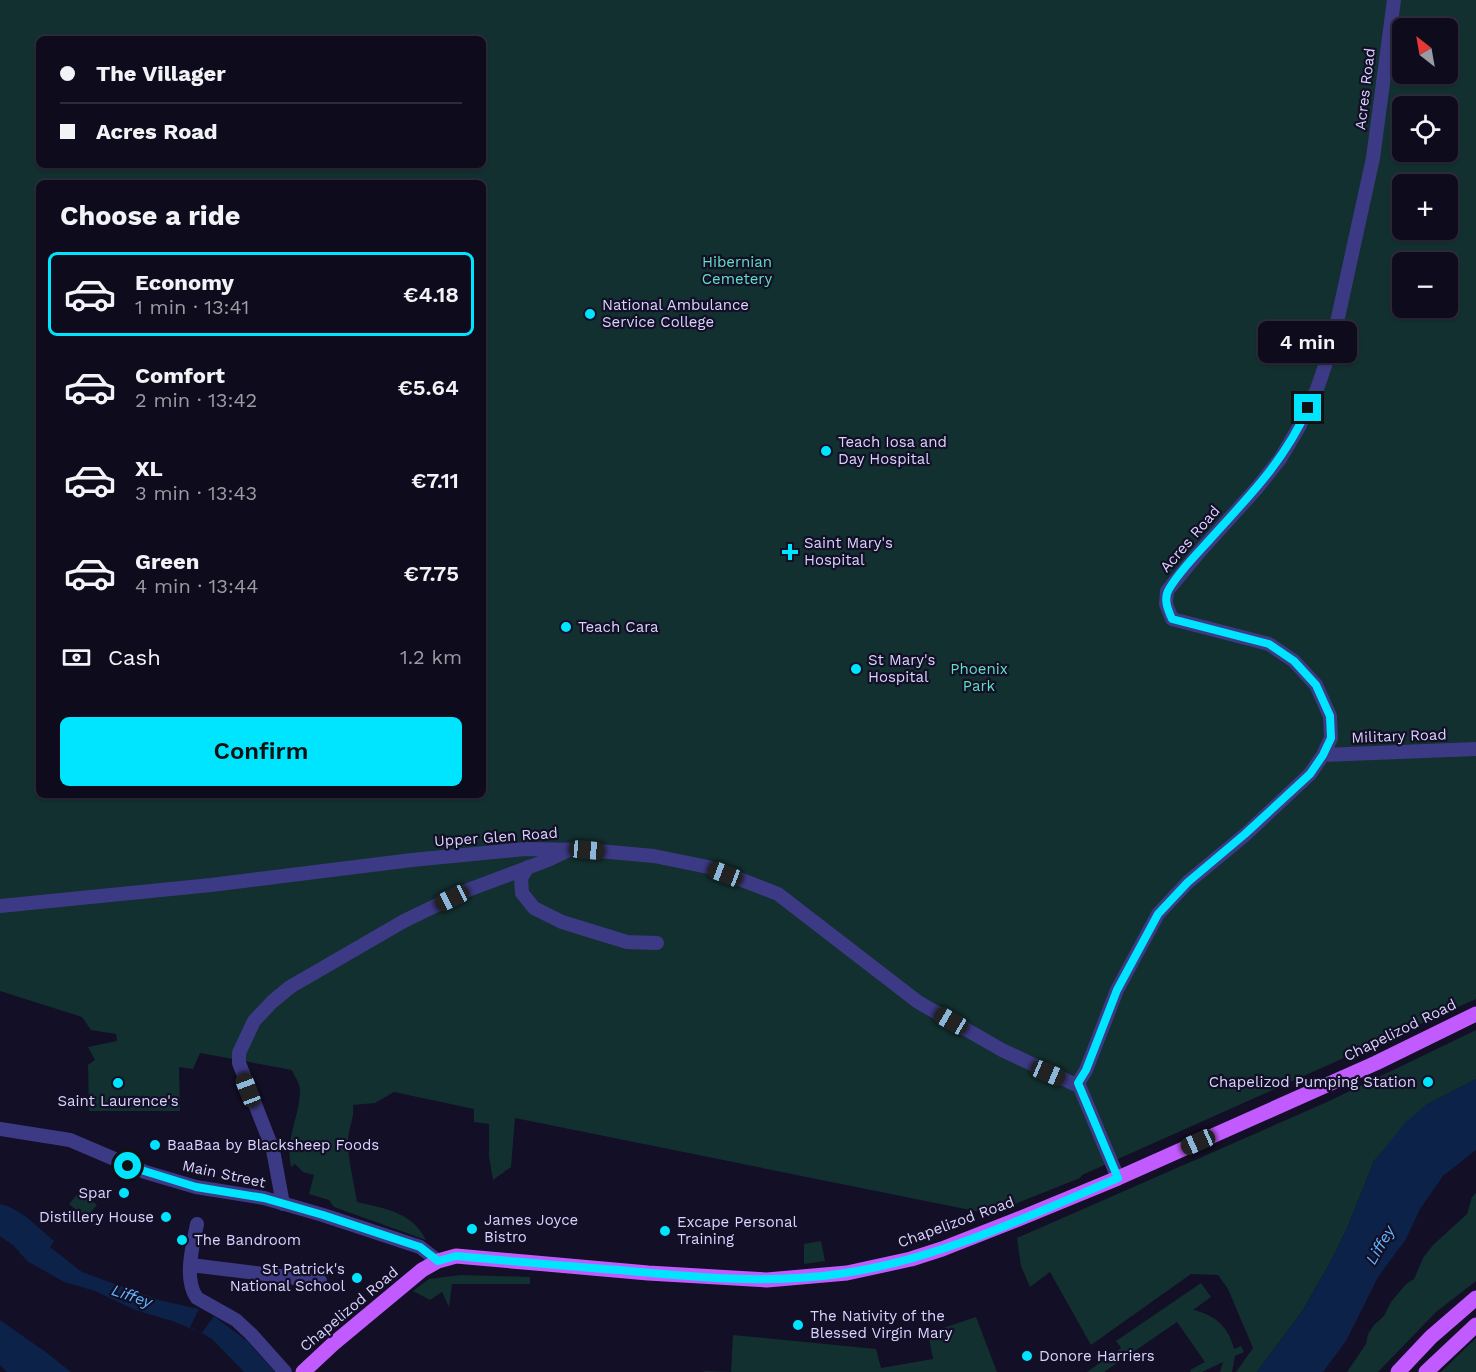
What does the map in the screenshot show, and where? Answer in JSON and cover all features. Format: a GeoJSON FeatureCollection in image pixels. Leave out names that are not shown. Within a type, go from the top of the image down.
{"type":"FeatureCollection","features":[{"type":"Feature","properties":{"kind":"main road","name":"Chapelizod Road"},"geometry":{"type":"LineString","coordinates":[[303,1372],[422,1270],[438,1261],[456,1256],[767,1280],[826,1276],[901,1261],[942,1249],[1118,1178],[1376,1063],[1476,1014]]}},
{"type":"Feature","properties":{"kind":"main road"},"geometry":{"type":"LineString","coordinates":[[1398,1372],[1431,1336],[1476,1298]]}},
{"type":"Feature","properties":{"kind":"main road"},"geometry":{"type":"LineString","coordinates":[[1426,1372],[1476,1325]]}},
{"type":"Feature","properties":{"kind":"street","name":"Acres Road"},"geometry":{"type":"LineString","coordinates":[[1078,1083],[1086,1070],[1117,990],[1158,914],[1188,882],[1245,834],[1310,774],[1331,738],[1330,716],[1316,685],[1294,661],[1269,644],[1172,619],[1166,604],[1167,591],[1280,459],[1299,427],[1317,389],[1332,345],[1373,158],[1394,0]]}},
{"type":"Feature","properties":{"kind":"street","name":"Military Road"},"geometry":{"type":"LineString","coordinates":[[1323,755],[1476,749]]}},
{"type":"Feature","properties":{"kind":"street","name":"Upper Glen Road"},"geometry":{"type":"LineString","coordinates":[[0,906],[211,885],[482,852],[538,848],[654,856],[708,867],[778,894],[918,1002],[1011,1055],[1074,1084],[1078,1083]]}},
{"type":"Feature","properties":{"kind":"street"},"geometry":{"type":"LineString","coordinates":[[284,1204],[273,1150],[240,1068],[239,1053],[254,1021],[272,1002],[291,987],[404,921],[468,890],[570,850]]}},
{"type":"Feature","properties":{"kind":"street"},"geometry":{"type":"LineString","coordinates":[[528,867],[521,878],[522,893],[534,908],[562,922],[627,942],[657,943]]}},
{"type":"Feature","properties":{"kind":"street"},"geometry":{"type":"LineString","coordinates":[[1078,1083],[1118,1178]]}},
{"type":"Feature","properties":{"kind":"street","name":"Main Street"},"geometry":{"type":"LineString","coordinates":[[0,1129],[70,1140],[145,1172],[196,1187],[264,1198],[284,1204],[420,1247],[438,1261]]}},
{"type":"Feature","properties":{"kind":"street"},"geometry":{"type":"LineString","coordinates":[[197,1224],[191,1265],[193,1292],[197,1298],[236,1320],[285,1372]]}},
{"type":"Feature","properties":{"kind":"street"},"geometry":{"type":"LineString","coordinates":[[191,1265],[320,1281]]}},
{"type":"Feature","properties":{"kind":"green space","name":"Phoenix Park"},"geometry":{"type":"Polygon","coordinates":[[[0,0],[1476,0],[1476,999],[1082,1175],[1080,1178],[990,1214],[515,1118],[511,1167],[493,1180],[489,1156],[489,1124],[474,1122],[474,1109],[394,1092],[375,1103],[353,1105],[348,1149],[357,1202],[387,1209],[405,1217],[420,1230],[426,1240],[334,1207],[329,1200],[309,1194],[314,1175],[303,1172],[295,1164],[291,1167],[291,1138],[300,1089],[292,1070],[200,1053],[193,1069],[179,1067],[180,1111],[89,1111],[88,1065],[95,1060],[88,1047],[117,1041],[116,1034],[91,1030],[82,1017],[0,991],[0,0]]]}},
{"type":"Feature","properties":{"kind":"green space"},"geometry":{"type":"Polygon","coordinates":[[[1476,1030],[1476,1079],[1426,1105],[1374,1161],[1331,1261],[1303,1310],[1257,1372],[1236,1372],[1253,1348],[1228,1289],[1218,1275],[1191,1274],[1091,1345],[1050,1272],[1030,1287],[1021,1266],[1017,1238],[1327,1102],[1476,1030]]]}},
{"type":"Feature","properties":{"kind":"green space"},"geometry":{"type":"Polygon","coordinates":[[[80,1191],[97,1205],[86,1218],[69,1204],[80,1191]]]}},
{"type":"Feature","properties":{"kind":"green space"},"geometry":{"type":"Polygon","coordinates":[[[1476,1193],[1476,1281],[1436,1312],[1378,1372],[1347,1372],[1366,1344],[1368,1334],[1374,1325],[1384,1316],[1391,1302],[1406,1284],[1414,1279],[1423,1258],[1433,1245],[1467,1214],[1472,1197],[1476,1193]]]}},
{"type":"Feature","properties":{"kind":"green space"},"geometry":{"type":"Polygon","coordinates":[[[821,1241],[825,1261],[804,1264],[804,1244],[821,1241]]]}},
{"type":"Feature","properties":{"kind":"green space"},"geometry":{"type":"Polygon","coordinates":[[[461,1275],[530,1277],[530,1284],[452,1284],[449,1307],[442,1292],[430,1300],[413,1291],[429,1279],[461,1275]]]}},
{"type":"Feature","properties":{"kind":"green space"},"geometry":{"type":"Polygon","coordinates":[[[1201,1283],[1211,1297],[1193,1310],[1214,1318],[1228,1334],[1234,1349],[1241,1346],[1244,1352],[1235,1356],[1232,1372],[1220,1372],[1223,1362],[1202,1372],[1191,1372],[1190,1370],[1205,1362],[1177,1322],[1104,1372],[1087,1372],[1121,1348],[1116,1341],[1201,1283]]]}},
{"type":"Feature","properties":{"kind":"green space"},"geometry":{"type":"Polygon","coordinates":[[[976,1317],[997,1372],[731,1372],[733,1335],[876,1349],[881,1368],[933,1359],[928,1333],[976,1317]]]}},
{"type":"Feature","properties":{"kind":"green space"},"geometry":{"type":"Polygon","coordinates":[[[1476,1338],[1476,1372],[1441,1372],[1476,1338]]]}},
{"type":"Feature","properties":{"kind":"water","name":"Liffey"},"geometry":{"type":"Polygon","coordinates":[[[1476,1079],[1476,1150],[1443,1176],[1420,1209],[1406,1239],[1378,1277],[1346,1341],[1323,1372],[1257,1372],[1303,1310],[1331,1261],[1374,1161],[1406,1122],[1426,1105],[1476,1079]]]}},
{"type":"Feature","properties":{"kind":"water","name":"Liffey"},"geometry":{"type":"Polygon","coordinates":[[[0,1204],[8,1206],[29,1219],[54,1241],[50,1247],[82,1272],[159,1300],[199,1309],[214,1316],[247,1341],[275,1372],[244,1372],[212,1339],[202,1333],[135,1310],[95,1291],[64,1282],[27,1261],[14,1246],[0,1236],[0,1204]]]}},
{"type":"Feature","properties":{"kind":"water"},"geometry":{"type":"Polygon","coordinates":[[[0,1320],[71,1372],[7,1372],[0,1365],[0,1320]]]}},
{"type":"Feature","properties":{"kind":"pier"},"geometry":{"type":"Polygon","coordinates":[[[199,1309],[214,1316],[202,1333],[190,1327],[199,1309]]]}},
{"type":"Feature","properties":{"kind":"place","name":"National Ambulance Service College"},"geometry":{"type":"Point","coordinates":[590,314]}},
{"type":"Feature","properties":{"kind":"place","name":"Teach Iosa and Day Hospital"},"geometry":{"type":"Point","coordinates":[826,451]}},
{"type":"Feature","properties":{"kind":"place","name":"Saint Mary's Hospital"},"geometry":{"type":"Point","coordinates":[790,552]}},
{"type":"Feature","properties":{"kind":"place","name":"Teach Cara"},"geometry":{"type":"Point","coordinates":[566,627]}},
{"type":"Feature","properties":{"kind":"place","name":"St Mary's Hospital"},"geometry":{"type":"Point","coordinates":[856,669]}},
{"type":"Feature","properties":{"kind":"place","name":"Chapelizod Pumping Station"},"geometry":{"type":"Point","coordinates":[1428,1082]}},
{"type":"Feature","properties":{"kind":"place","name":"Saint Laurence's"},"geometry":{"type":"Point","coordinates":[118,1083]}},
{"type":"Feature","properties":{"kind":"place","name":"BaaBaa by Blacksheep Foods"},"geometry":{"type":"Point","coordinates":[155,1145]}},
{"type":"Feature","properties":{"kind":"place","name":"Spar"},"geometry":{"type":"Point","coordinates":[124,1193]}},
{"type":"Feature","properties":{"kind":"place","name":"Distillery House"},"geometry":{"type":"Point","coordinates":[166,1217]}},
{"type":"Feature","properties":{"kind":"place","name":"James Joyce Bistro"},"geometry":{"type":"Point","coordinates":[472,1229]}},
{"type":"Feature","properties":{"kind":"place","name":"Excape Personal Training"},"geometry":{"type":"Point","coordinates":[665,1231]}},
{"type":"Feature","properties":{"kind":"place","name":"The Bandroom"},"geometry":{"type":"Point","coordinates":[182,1240]}},
{"type":"Feature","properties":{"kind":"place","name":"St Patrick's National School"},"geometry":{"type":"Point","coordinates":[357,1278]}},
{"type":"Feature","properties":{"kind":"place","name":"The Nativity of the Blessed Virgin Mary"},"geometry":{"type":"Point","coordinates":[798,1325]}},
{"type":"Feature","properties":{"kind":"place","name":"Donore Harriers"},"geometry":{"type":"Point","coordinates":[1027,1356]}},
{"type":"Feature","properties":{"kind":"route"},"geometry":{"type":"LineString","coordinates":[[128,1166],[196,1187],[264,1198],[323,1215],[420,1247],[438,1261],[456,1256],[648,1273],[767,1280],[847,1273],[911,1259],[1004,1225],[1118,1178],[1078,1083],[1086,1070],[1117,990],[1158,914],[1188,882],[1245,834],[1310,774],[1331,738],[1330,716],[1316,685],[1294,661],[1269,644],[1172,619],[1166,604],[1167,591],[1183,570],[1280,459],[1308,408]]}},
{"type":"Feature","properties":{"kind":"park label","name":"Hibernian Cemetery"},"geometry":{"type":"Point","coordinates":[737,270]}}]}
